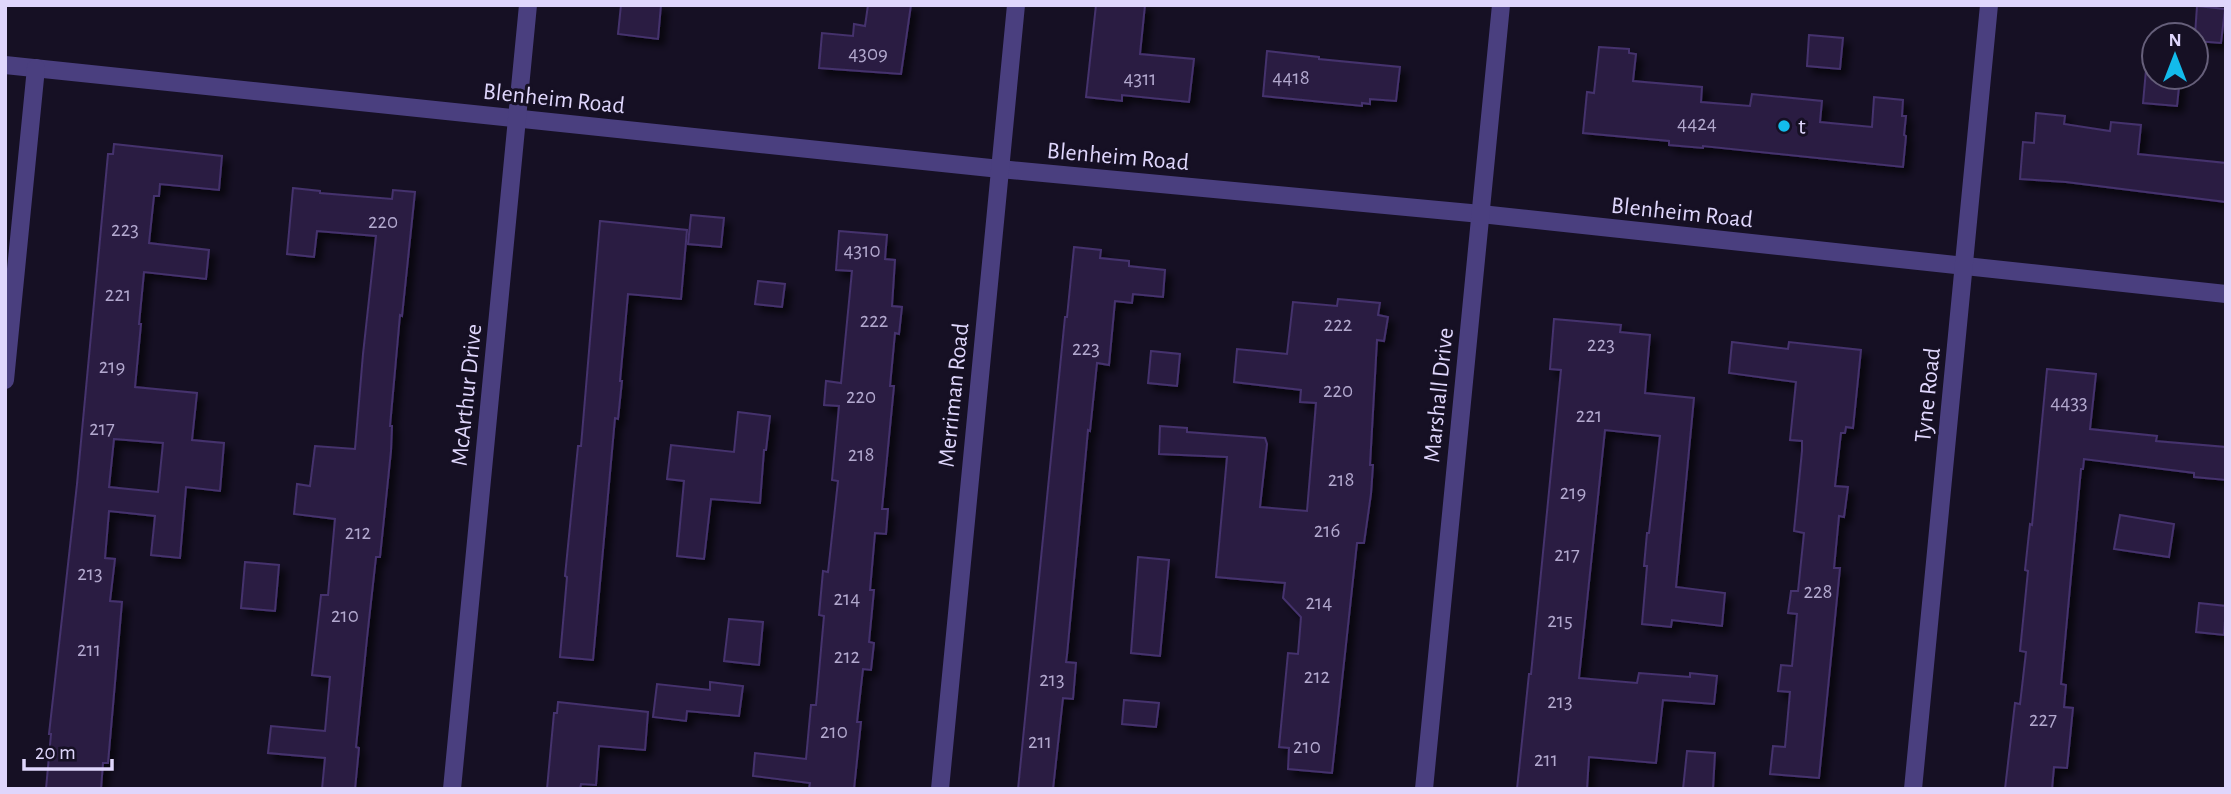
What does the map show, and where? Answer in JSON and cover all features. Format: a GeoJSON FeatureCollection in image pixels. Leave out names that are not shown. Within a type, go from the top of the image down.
{"type":"FeatureCollection","features":[{"type":"Feature","properties":{"kind":"street","name":"McArthur Drive"},"geometry":{"type":"LineString","coordinates":[[452,789],[528,5]]}},
{"type":"Feature","properties":{"kind":"street","name":"Merriman Road"},"geometry":{"type":"LineString","coordinates":[[940,789],[1016,5]]}},
{"type":"Feature","properties":{"kind":"street","name":"Marshall Drive"},"geometry":{"type":"LineString","coordinates":[[1424,789],[1501,5]]}},
{"type":"Feature","properties":{"kind":"street","name":"Tyne Road"},"geometry":{"type":"LineString","coordinates":[[1913,789],[1989,5]]}},
{"type":"Feature","properties":{"kind":"street","name":"Blenheim Road"},"geometry":{"type":"LineString","coordinates":[[5,65],[1000,169],[1481,214],[2226,294]]}},
{"type":"Feature","properties":{"kind":"street"},"geometry":{"type":"LineString","coordinates":[[5,380],[36,68]]}},
{"type":"Feature","properties":{"kind":"building"},"geometry":{"type":"Polygon","coordinates":[[[621,5],[661,5],[658,39],[618,34],[621,5]]]}},
{"type":"Feature","properties":{"kind":"building"},"geometry":{"type":"Polygon","coordinates":[[[868,5],[911,5],[901,74],[819,68],[822,33],[853,36],[854,24],[865,26],[868,5]]]}},
{"type":"Feature","properties":{"kind":"building"},"geometry":{"type":"Polygon","coordinates":[[[1096,5],[1145,5],[1140,54],[1194,59],[1189,102],[1122,95],[1122,101],[1086,97],[1096,5]]]}},
{"type":"Feature","properties":{"kind":"building"},"geometry":{"type":"Polygon","coordinates":[[[2197,6],[2225,9],[2221,43],[2210,42],[2210,21],[2196,21],[2197,6]]]}},
{"type":"Feature","properties":{"kind":"building"},"geometry":{"type":"Polygon","coordinates":[[[1809,35],[1843,38],[1840,69],[1807,66],[1809,35]]]}},
{"type":"Feature","properties":{"kind":"building"},"geometry":{"type":"Polygon","coordinates":[[[1599,47],[1629,49],[1629,53],[1636,54],[1633,81],[1702,87],[1701,102],[1750,106],[1752,94],[1822,101],[1820,122],[1872,127],[1874,97],[1903,100],[1902,116],[1906,116],[1906,136],[1903,167],[1703,146],[1669,145],[1669,141],[1583,133],[1587,92],[1594,93],[1599,47]]]}},
{"type":"Feature","properties":{"kind":"building"},"geometry":{"type":"Polygon","coordinates":[[[1267,51],[1400,67],[1396,101],[1370,99],[1370,104],[1362,103],[1362,106],[1263,96],[1267,51]]]}},
{"type":"Feature","properties":{"kind":"building"},"geometry":{"type":"Polygon","coordinates":[[[2144,91],[2179,91],[2177,106],[2143,103],[2144,91]]]}},
{"type":"Feature","properties":{"kind":"building"},"geometry":{"type":"Polygon","coordinates":[[[2036,113],[2065,116],[2064,124],[2110,131],[2111,122],[2141,125],[2138,154],[2226,163],[2226,202],[2066,182],[2020,179],[2023,142],[2034,143],[2036,113]]]}},
{"type":"Feature","properties":{"kind":"building"},"geometry":{"type":"Polygon","coordinates":[[[114,144],[222,156],[219,190],[160,184],[159,196],[154,196],[149,243],[209,250],[206,279],[144,272],[135,387],[197,393],[192,440],[224,443],[220,491],[186,487],[180,558],[151,555],[155,516],[109,511],[105,558],[115,559],[110,601],[122,602],[108,763],[103,763],[101,789],[46,789],[49,734],[77,484],[108,154],[113,154],[114,144]],[[114,439],[109,487],[158,492],[163,443],[114,439]]]}},
{"type":"Feature","properties":{"kind":"building"},"geometry":{"type":"Polygon","coordinates":[[[293,188],[392,199],[393,190],[415,192],[402,316],[400,315],[390,426],[391,451],[380,557],[376,557],[356,747],[359,748],[355,789],[322,789],[325,758],[268,753],[271,726],[325,731],[330,677],[312,675],[321,595],[328,595],[335,519],[294,514],[297,484],[310,486],[315,446],[355,449],[376,236],[317,231],[314,257],[287,254],[293,188]]]}},
{"type":"Feature","properties":{"kind":"building"},"geometry":{"type":"Polygon","coordinates":[[[691,215],[724,218],[721,247],[688,244],[691,215]]]}},
{"type":"Feature","properties":{"kind":"building"},"geometry":{"type":"Polygon","coordinates":[[[600,221],[687,230],[681,299],[628,294],[622,381],[618,419],[615,418],[593,660],[560,657],[565,576],[578,446],[581,446],[600,221]]]}},
{"type":"Feature","properties":{"kind":"building"},"geometry":{"type":"Polygon","coordinates":[[[839,231],[887,235],[885,259],[895,260],[892,306],[902,307],[899,334],[895,333],[890,386],[894,386],[882,509],[888,509],[886,534],[875,533],[870,590],[874,590],[869,642],[874,643],[871,670],[863,669],[854,789],[809,789],[810,783],[753,776],[755,753],[806,759],[811,705],[816,705],[824,616],[819,615],[823,571],[828,572],[838,481],[832,480],[839,406],[824,405],[826,381],[841,383],[852,271],[836,270],[839,231]]]}},
{"type":"Feature","properties":{"kind":"building"},"geometry":{"type":"Polygon","coordinates":[[[1074,247],[1101,250],[1100,258],[1129,261],[1129,266],[1165,270],[1163,297],[1133,294],[1132,303],[1115,301],[1109,365],[1097,363],[1090,431],[1088,430],[1066,662],[1076,663],[1073,699],[1063,698],[1053,789],[1018,789],[1065,317],[1074,247]]]}},
{"type":"Feature","properties":{"kind":"building"},"geometry":{"type":"Polygon","coordinates":[[[758,281],[785,284],[782,307],[755,304],[758,281]]]}},
{"type":"Feature","properties":{"kind":"building"},"geometry":{"type":"Polygon","coordinates":[[[1338,299],[1380,303],[1378,315],[1388,317],[1384,341],[1377,340],[1370,465],[1373,465],[1371,494],[1364,543],[1357,543],[1332,773],[1288,769],[1289,748],[1279,747],[1288,653],[1298,654],[1301,617],[1283,598],[1285,583],[1216,577],[1227,457],[1159,454],[1160,426],[1187,428],[1187,432],[1265,438],[1267,444],[1260,507],[1307,511],[1316,403],[1300,402],[1301,390],[1234,382],[1237,349],[1287,354],[1293,302],[1337,306],[1338,299]]]}},
{"type":"Feature","properties":{"kind":"building"},"geometry":{"type":"Polygon","coordinates":[[[1554,319],[1621,325],[1620,332],[1650,335],[1645,393],[1694,398],[1676,587],[1725,593],[1722,626],[1672,620],[1671,627],[1642,624],[1647,533],[1660,436],[1605,430],[1579,678],[1637,683],[1639,673],[1717,676],[1714,704],[1663,700],[1656,763],[1589,757],[1587,789],[1517,789],[1561,370],[1550,369],[1554,319]]]}},
{"type":"Feature","properties":{"kind":"building"},"geometry":{"type":"Polygon","coordinates":[[[1732,342],[1788,349],[1789,342],[1861,350],[1853,428],[1846,427],[1845,433],[1841,433],[1835,486],[1848,487],[1844,517],[1839,516],[1834,568],[1840,568],[1819,778],[1770,774],[1773,746],[1785,747],[1790,692],[1778,691],[1781,665],[1792,666],[1797,614],[1788,613],[1791,591],[1798,591],[1804,533],[1794,531],[1802,451],[1802,441],[1790,440],[1796,382],[1729,373],[1732,342]]]}},
{"type":"Feature","properties":{"kind":"building"},"geometry":{"type":"Polygon","coordinates":[[[1151,351],[1180,354],[1177,386],[1148,383],[1151,351]]]}},
{"type":"Feature","properties":{"kind":"building"},"geometry":{"type":"Polygon","coordinates":[[[2047,369],[2096,374],[2090,429],[2157,436],[2156,441],[2226,447],[2226,480],[2194,477],[2194,473],[2084,459],[2061,684],[2066,685],[2064,707],[2073,708],[2067,768],[2054,767],[2052,789],[2005,789],[2015,703],[2020,704],[2026,652],[2020,651],[2028,571],[2025,570],[2047,369]]]}},
{"type":"Feature","properties":{"kind":"building"},"geometry":{"type":"Polygon","coordinates":[[[738,412],[770,416],[760,503],[711,499],[704,559],[677,556],[684,481],[667,479],[671,445],[734,452],[738,412]]]}},
{"type":"Feature","properties":{"kind":"building"},"geometry":{"type":"Polygon","coordinates":[[[2120,515],[2174,524],[2169,557],[2114,549],[2120,515]]]}},
{"type":"Feature","properties":{"kind":"building"},"geometry":{"type":"Polygon","coordinates":[[[1138,557],[1169,560],[1160,656],[1131,653],[1138,557]]]}},
{"type":"Feature","properties":{"kind":"building"},"geometry":{"type":"Polygon","coordinates":[[[245,562],[279,565],[275,611],[241,608],[245,562]]]}},
{"type":"Feature","properties":{"kind":"building"},"geometry":{"type":"Polygon","coordinates":[[[2199,603],[2226,606],[2224,635],[2196,632],[2199,603]]]}},
{"type":"Feature","properties":{"kind":"building"},"geometry":{"type":"Polygon","coordinates":[[[729,619],[763,622],[759,665],[724,661],[729,619]]]}},
{"type":"Feature","properties":{"kind":"building"},"geometry":{"type":"Polygon","coordinates":[[[710,682],[743,686],[739,716],[687,711],[686,721],[653,717],[657,684],[710,690],[710,682]]]}},
{"type":"Feature","properties":{"kind":"building"},"geometry":{"type":"Polygon","coordinates":[[[1124,700],[1159,703],[1156,727],[1122,724],[1124,700]]]}},
{"type":"Feature","properties":{"kind":"building"},"geometry":{"type":"Polygon","coordinates":[[[558,702],[648,712],[645,750],[599,746],[596,785],[581,784],[580,789],[547,789],[554,713],[557,713],[558,702]]]}},
{"type":"Feature","properties":{"kind":"building"},"geometry":{"type":"Polygon","coordinates":[[[1687,751],[1715,753],[1713,789],[1683,789],[1687,751]]]}},
{"type":"Feature","properties":{"kind":"place","name":"t"},"geometry":{"type":"Point","coordinates":[1784,126]}}]}
